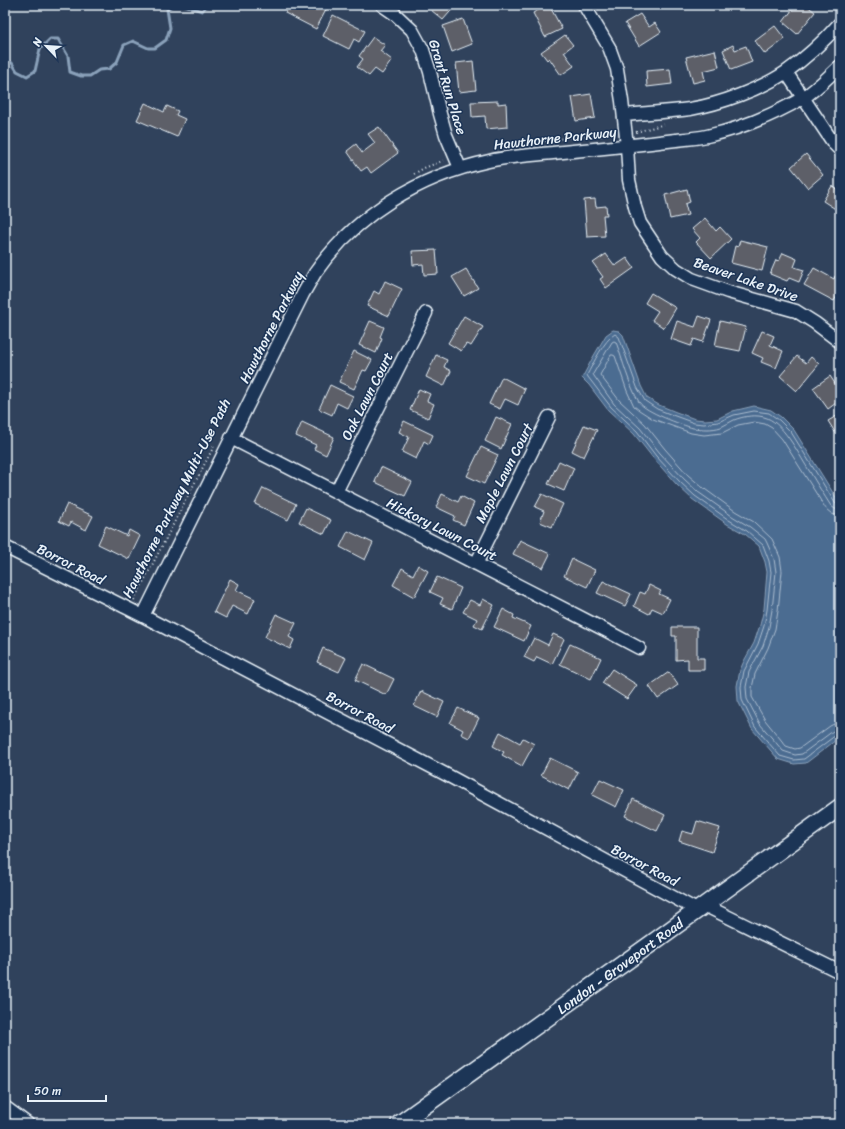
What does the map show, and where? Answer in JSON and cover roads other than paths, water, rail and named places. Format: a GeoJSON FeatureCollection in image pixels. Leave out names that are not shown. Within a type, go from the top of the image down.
{"type":"FeatureCollection","features":[{"type":"Feature","properties":{"kind":"main road","name":"London - Groveport Road"},"geometry":{"type":"LineString","coordinates":[[399,1124],[840,807]]}},
{"type":"Feature","properties":{"kind":"street","name":"Grant Run Place"},"geometry":{"type":"LineString","coordinates":[[382,5],[395,14],[412,30],[423,50],[446,136],[460,168]]}},
{"type":"Feature","properties":{"kind":"street","name":"Beaver Lake Drive"},"geometry":{"type":"LineString","coordinates":[[584,5],[609,47],[617,69],[624,115],[629,180],[635,207],[640,224],[662,256],[676,269],[692,279],[728,292],[796,311],[840,342]]}},
{"type":"Feature","properties":{"kind":"street"},"geometry":{"type":"LineString","coordinates":[[624,115],[690,109],[742,94],[786,72],[829,36],[840,23]]}},
{"type":"Feature","properties":{"kind":"street","name":"Hawthorne Parkway"},"geometry":{"type":"LineString","coordinates":[[143,616],[303,294],[328,257],[351,231],[388,202],[437,176],[460,168],[490,160],[626,140],[707,136],[744,126],[766,117],[804,97],[821,84],[840,66]]}},
{"type":"Feature","properties":{"kind":"street"},"geometry":{"type":"LineString","coordinates":[[786,72],[834,144],[840,150]]}},
{"type":"Feature","properties":{"kind":"street","name":"Oak Lawn Court"},"geometry":{"type":"LineString","coordinates":[[336,492],[426,314]]}},
{"type":"Feature","properties":{"kind":"street","name":"Maple Lawn Court"},"geometry":{"type":"LineString","coordinates":[[476,564],[549,417]]}},
{"type":"Feature","properties":{"kind":"street","name":"Hickory Lawn Court"},"geometry":{"type":"LineString","coordinates":[[231,438],[639,648]]}},
{"type":"Feature","properties":{"kind":"street","name":"Borror Road"},"geometry":{"type":"LineString","coordinates":[[5,547],[143,616],[701,908],[840,972]]}},
{"type":"Feature","properties":{"kind":"street"},"geometry":{"type":"LineString","coordinates":[[5,1107],[28,1124]]}},
{"type":"Feature","properties":{"kind":"water"},"geometry":{"type":"Polygon","coordinates":[[[613,330],[619,331],[623,335],[641,386],[647,398],[676,412],[695,419],[705,420],[717,419],[733,411],[754,406],[771,410],[781,417],[794,430],[840,504],[840,737],[806,763],[794,764],[778,759],[752,729],[738,701],[737,686],[740,670],[754,643],[764,609],[767,572],[759,546],[745,534],[727,524],[692,499],[677,485],[634,434],[608,410],[582,378],[606,335],[613,330]]]}},
{"type":"Feature","properties":{"kind":"waterway"},"geometry":{"type":"LineString","coordinates":[[5,60],[12,63],[17,71],[27,76],[35,71],[40,49],[50,39],[58,39],[68,56],[70,72],[81,76],[90,76],[99,70],[109,69],[117,62],[124,45],[133,41],[148,48],[155,48],[166,40],[170,28],[167,9],[173,5]]}},
{"type":"Feature","properties":{"kind":"waterway"},"geometry":{"type":"LineString","coordinates":[[185,5],[202,11],[207,5]]}}]}
